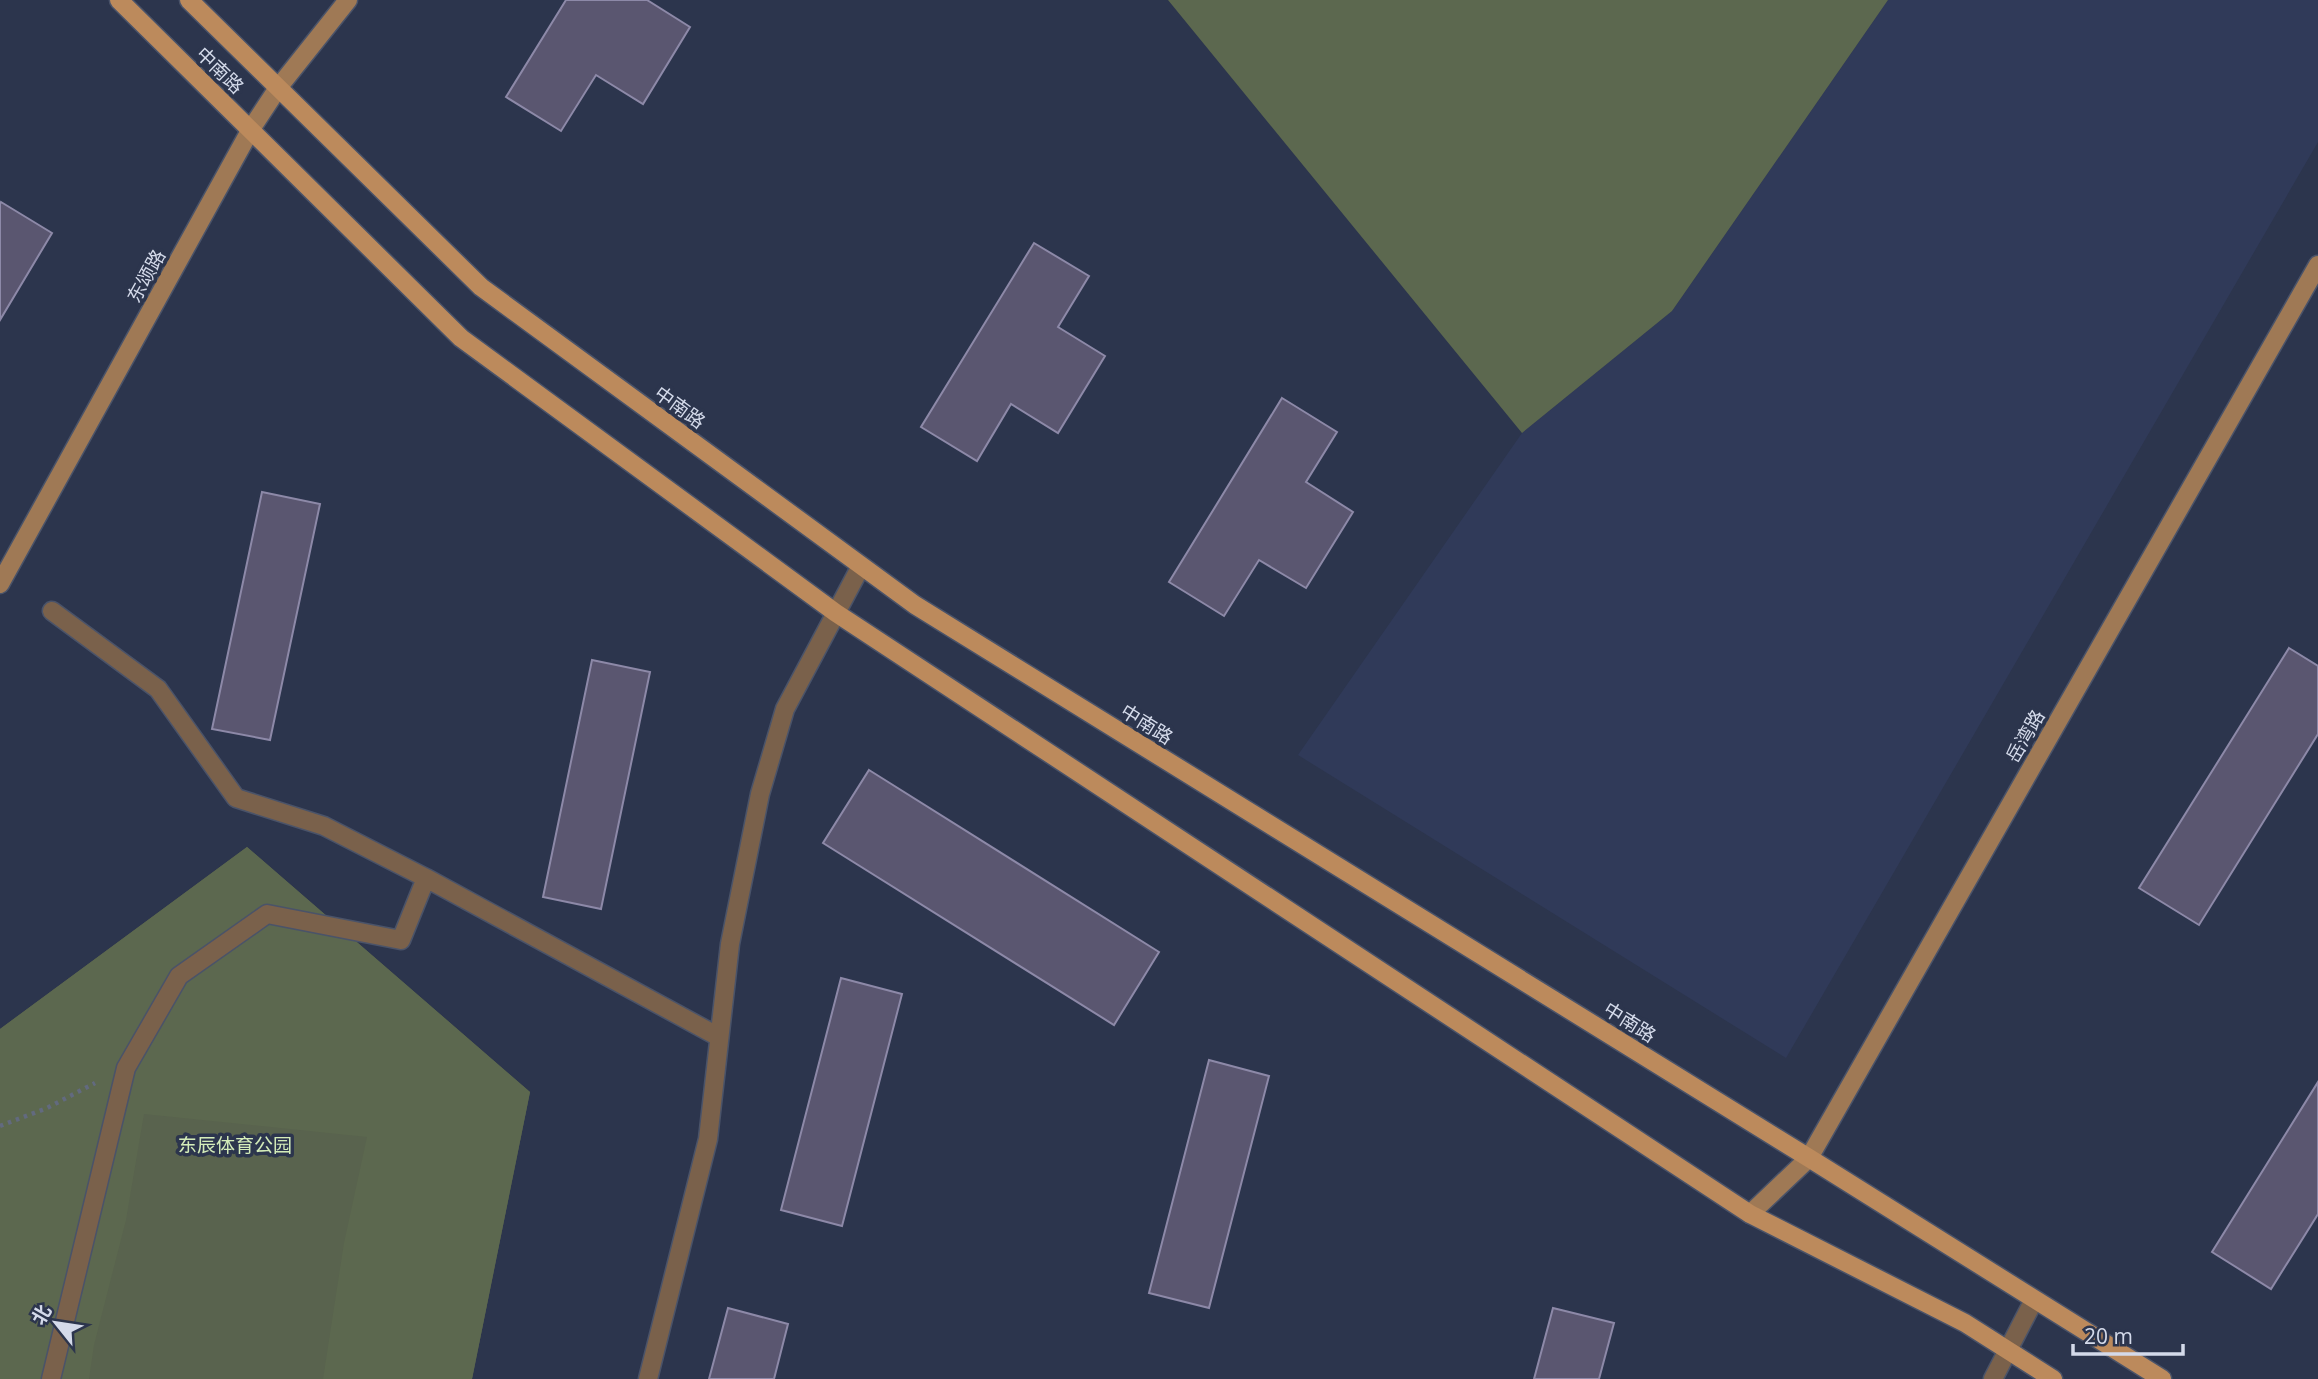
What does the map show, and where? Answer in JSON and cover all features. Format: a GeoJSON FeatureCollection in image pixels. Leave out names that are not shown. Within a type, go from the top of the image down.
{"type":"FeatureCollection","features":[{"type":"Feature","properties":{"kind":"main road","name":"中南路"},"geometry":{"type":"LineString","coordinates":[[119,0],[461,338],[836,613],[1750,1214],[1965,1323],[2053,1379]]}},
{"type":"Feature","properties":{"kind":"main road","name":"中南路"},"geometry":{"type":"LineString","coordinates":[[189,0],[481,287],[861,566],[927,612],[2162,1379]]}},
{"type":"Feature","properties":{"kind":"street","name":"东颂路"},"geometry":{"type":"LineString","coordinates":[[0,584],[251,129],[278,88],[348,0]]}},
{"type":"Feature","properties":{"kind":"street","name":"岳湾路"},"geometry":{"type":"LineString","coordinates":[[1750,1214],[1809,1158],[2318,265]]}},
{"type":"Feature","properties":{"kind":"lane"},"geometry":{"type":"LineString","coordinates":[[648,1379],[708,1139],[730,944],[760,794],[785,709],[861,566]]}},
{"type":"Feature","properties":{"kind":"lane"},"geometry":{"type":"LineString","coordinates":[[52,611],[158,689],[236,799],[324,826],[719,1037]]}},
{"type":"Feature","properties":{"kind":"lane"},"geometry":{"type":"LineString","coordinates":[[51,1379],[126,1068],[179,976],[267,914],[401,940],[425,878]]}},
{"type":"Feature","properties":{"kind":"lane"},"geometry":{"type":"LineString","coordinates":[[1993,1379],[2034,1300]]}},
{"type":"Feature","properties":{"kind":"path"},"geometry":{"type":"LineString","coordinates":[[0,1125],[47,1108],[126,1068]]}},
{"type":"Feature","properties":{"kind":"shaded area"},"geometry":{"type":"Polygon","coordinates":[[[1888,0],[2318,0],[2318,142],[1786,1058],[1298,755],[1522,433],[1672,311],[1888,0]]]}},
{"type":"Feature","properties":{"kind":"green space"},"geometry":{"type":"Polygon","coordinates":[[[1168,0],[1888,0],[1672,311],[1522,433],[1168,0]]]}},
{"type":"Feature","properties":{"kind":"green space","name":"东辰体育公园"},"geometry":{"type":"Polygon","coordinates":[[[247,847],[530,1092],[472,1379],[0,1379],[0,1029],[247,847]]]}},
{"type":"Feature","properties":{"kind":"green space","name":"东辰体育公园"},"geometry":{"type":"Polygon","coordinates":[[[247,847],[530,1092],[472,1379],[323,1379],[344,1243],[367,1137],[144,1114],[126,1220],[94,1345],[89,1379],[0,1379],[0,1029],[247,847]]]}},
{"type":"Feature","properties":{"kind":"building"},"geometry":{"type":"Polygon","coordinates":[[[566,0],[647,0],[690,27],[643,104],[596,75],[561,131],[506,97],[566,0]]]}},
{"type":"Feature","properties":{"kind":"building"},"geometry":{"type":"Polygon","coordinates":[[[1,202],[52,233],[0,320],[0,204],[1,202]]]}},
{"type":"Feature","properties":{"kind":"building"},"geometry":{"type":"Polygon","coordinates":[[[1034,243],[1089,276],[1058,327],[1105,356],[1058,433],[1011,404],[977,461],[921,427],[1034,243]]]}},
{"type":"Feature","properties":{"kind":"building"},"geometry":{"type":"Polygon","coordinates":[[[1282,398],[1337,432],[1306,482],[1353,512],[1306,588],[1259,560],[1224,616],[1169,582],[1282,398]]]}},
{"type":"Feature","properties":{"kind":"building"},"geometry":{"type":"Polygon","coordinates":[[[262,492],[320,504],[270,740],[212,729],[262,492]]]}},
{"type":"Feature","properties":{"kind":"building"},"geometry":{"type":"Polygon","coordinates":[[[2289,648],[2318,666],[2318,734],[2199,925],[2139,888],[2289,648]]]}},
{"type":"Feature","properties":{"kind":"building"},"geometry":{"type":"Polygon","coordinates":[[[592,660],[650,672],[601,909],[543,897],[592,660]]]}},
{"type":"Feature","properties":{"kind":"building"},"geometry":{"type":"Polygon","coordinates":[[[869,770],[1159,952],[1114,1025],[823,843],[869,770]]]}},
{"type":"Feature","properties":{"kind":"building"},"geometry":{"type":"Polygon","coordinates":[[[841,978],[902,994],[842,1226],[781,1210],[841,978]]]}},
{"type":"Feature","properties":{"kind":"building"},"geometry":{"type":"Polygon","coordinates":[[[1209,1060],[1269,1076],[1209,1308],[1149,1293],[1209,1060]]]}},
{"type":"Feature","properties":{"kind":"building"},"geometry":{"type":"Polygon","coordinates":[[[2318,1082],[2318,1214],[2271,1289],[2212,1252],[2318,1082]]]}},
{"type":"Feature","properties":{"kind":"building"},"geometry":{"type":"Polygon","coordinates":[[[728,1308],[788,1324],[774,1379],[709,1379],[728,1308]]]}},
{"type":"Feature","properties":{"kind":"building"},"geometry":{"type":"Polygon","coordinates":[[[1553,1308],[1614,1323],[1599,1379],[1534,1379],[1553,1308]]]}}]}
